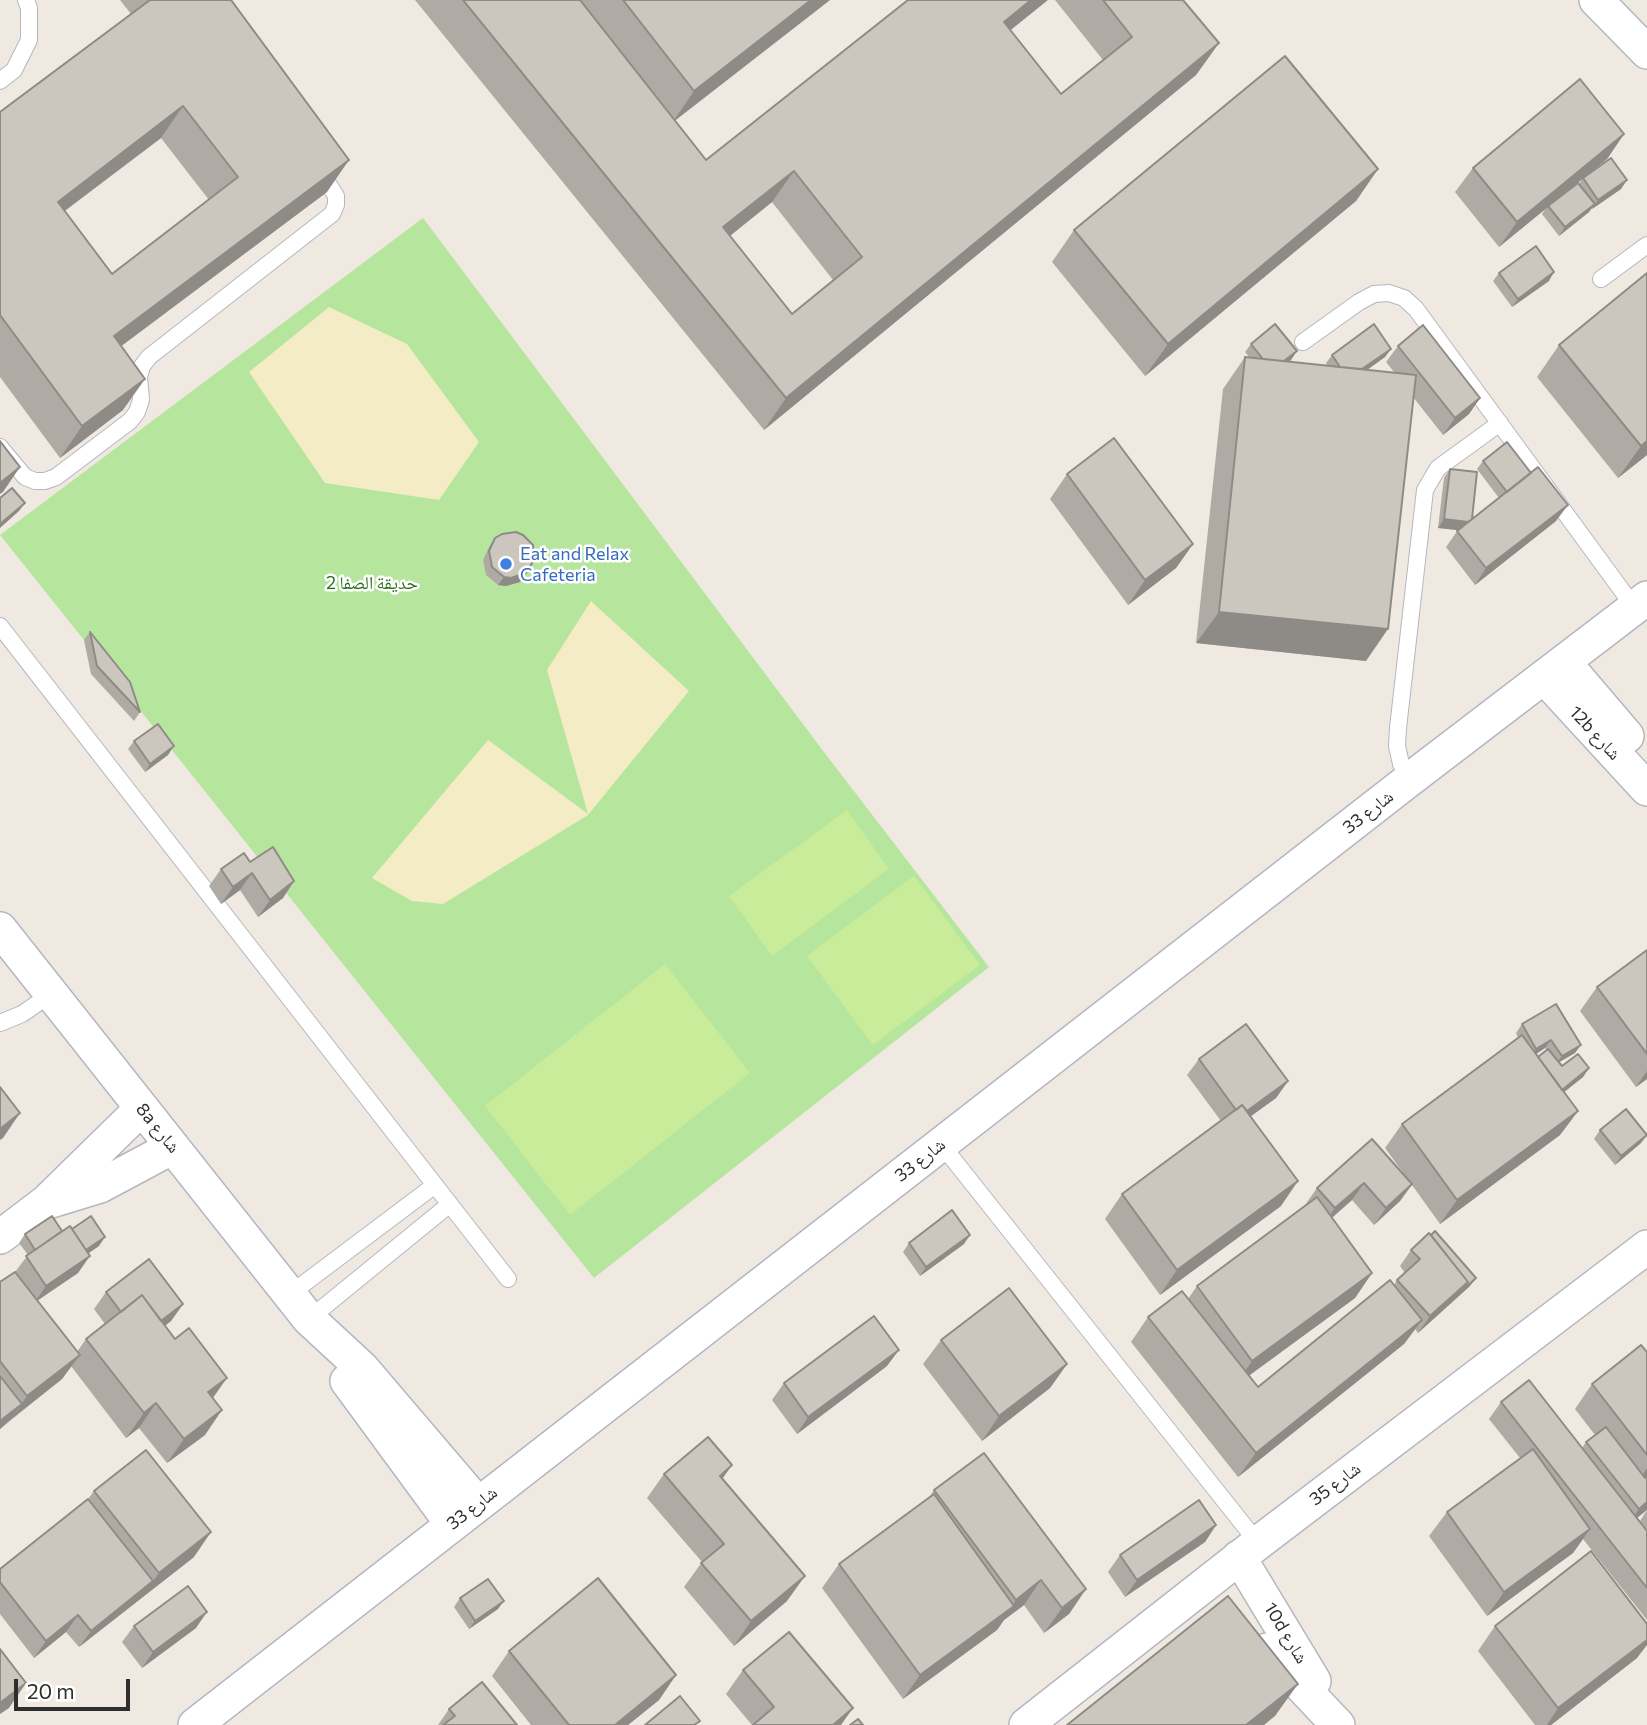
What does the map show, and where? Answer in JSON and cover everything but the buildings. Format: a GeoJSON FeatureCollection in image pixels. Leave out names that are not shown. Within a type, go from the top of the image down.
{"type":"FeatureCollection","features":[{"type":"Feature","properties":{"kind":"street"},"geometry":{"type":"LineString","coordinates":[[1596,0],[1647,52]]}},
{"type":"Feature","properties":{"kind":"street","name":"شارع 33"},"geometry":{"type":"LineString","coordinates":[[195,1725],[1640,603]]}},
{"type":"Feature","properties":{"kind":"street","name":"12b شارع"},"geometry":{"type":"LineString","coordinates":[[1554,670],[1647,760]]}},
{"type":"Feature","properties":{"kind":"street","name":"12b شارع"},"geometry":{"type":"LineString","coordinates":[[1554,670],[1647,789]]}},
{"type":"Feature","properties":{"kind":"street","name":"8a شارع"},"geometry":{"type":"LineString","coordinates":[[0,929],[305,1313],[344,1378],[452,1524]]}},
{"type":"Feature","properties":{"kind":"street"},"geometry":{"type":"LineString","coordinates":[[0,1237],[46,1202],[142,1108]]}},
{"type":"Feature","properties":{"kind":"street"},"geometry":{"type":"LineString","coordinates":[[46,1202],[100,1186],[173,1147]]}},
{"type":"Feature","properties":{"kind":"street","name":"شارع 35"},"geometry":{"type":"LineString","coordinates":[[1026,1725],[1249,1550],[1647,1247]]}},
{"type":"Feature","properties":{"kind":"street","name":"8a شارع"},"geometry":{"type":"LineString","coordinates":[[305,1313],[362,1368],[478,1504]]}},
{"type":"Feature","properties":{"kind":"street","name":"10d شارع"},"geometry":{"type":"LineString","coordinates":[[1249,1550],[1332,1719]]}},
{"type":"Feature","properties":{"kind":"street","name":"10d شارع"},"geometry":{"type":"LineString","coordinates":[[1207,1583],[1332,1719]]}},
{"type":"Feature","properties":{"kind":"lane"},"geometry":{"type":"LineString","coordinates":[[0,82],[14,69],[29,40],[29,8],[26,0]]}},
{"type":"Feature","properties":{"kind":"lane"},"geometry":{"type":"LineString","coordinates":[[0,447],[25,477],[45,481],[56,477],[130,421],[141,400],[139,377],[142,366],[149,357],[332,214],[336,196],[307,154]]}},
{"type":"Feature","properties":{"kind":"lane"},"geometry":{"type":"LineString","coordinates":[[1601,279],[1647,245]]}},
{"type":"Feature","properties":{"kind":"lane"},"geometry":{"type":"LineString","coordinates":[[1303,342],[1374,294],[1390,293],[1404,298],[1416,309],[1500,423],[1640,603]]}},
{"type":"Feature","properties":{"kind":"lane"},"geometry":{"type":"LineString","coordinates":[[1409,780],[1401,764],[1397,746],[1425,490],[1438,468],[1500,423]]}},
{"type":"Feature","properties":{"kind":"lane"},"geometry":{"type":"LineString","coordinates":[[0,626],[508,1279]]}},
{"type":"Feature","properties":{"kind":"lane"},"geometry":{"type":"LineString","coordinates":[[0,1023],[22,1014],[51,993]]}},
{"type":"Feature","properties":{"kind":"lane"},"geometry":{"type":"LineString","coordinates":[[941,1144],[1249,1550]]}},
{"type":"Feature","properties":{"kind":"lane"},"geometry":{"type":"LineString","coordinates":[[305,1313],[435,1185]]}},
{"type":"Feature","properties":{"kind":"lane"},"geometry":{"type":"LineString","coordinates":[[305,1313],[450,1204]]}},
{"type":"Feature","properties":{"kind":"green space","name":"حديقة الصفا 2"},"geometry":{"type":"Polygon","coordinates":[[[423,218],[989,967],[594,1278],[0,535],[423,218]]]}},
{"type":"Feature","properties":{"kind":"green space"},"geometry":{"type":"Polygon","coordinates":[[[847,810],[889,869],[772,956],[729,896],[847,810]]]}},
{"type":"Feature","properties":{"kind":"green space"},"geometry":{"type":"Polygon","coordinates":[[[914,876],[980,965],[873,1045],[807,956],[914,876]]]}},
{"type":"Feature","properties":{"kind":"green space"},"geometry":{"type":"Polygon","coordinates":[[[665,964],[750,1073],[570,1215],[485,1106],[665,964]]]}},
{"type":"Feature","properties":{"kind":"sand"},"geometry":{"type":"Polygon","coordinates":[[[329,307],[407,344],[479,442],[439,500],[325,483],[249,372],[329,307]]]}},
{"type":"Feature","properties":{"kind":"sand"},"geometry":{"type":"Polygon","coordinates":[[[591,601],[689,691],[588,815],[443,904],[412,901],[372,878],[488,740],[588,814],[547,670],[591,601]]]}},
{"type":"Feature","properties":{"kind":"place","name":"Eat and Relax Cafeteria"},"geometry":{"type":"Point","coordinates":[506,564]}}]}
